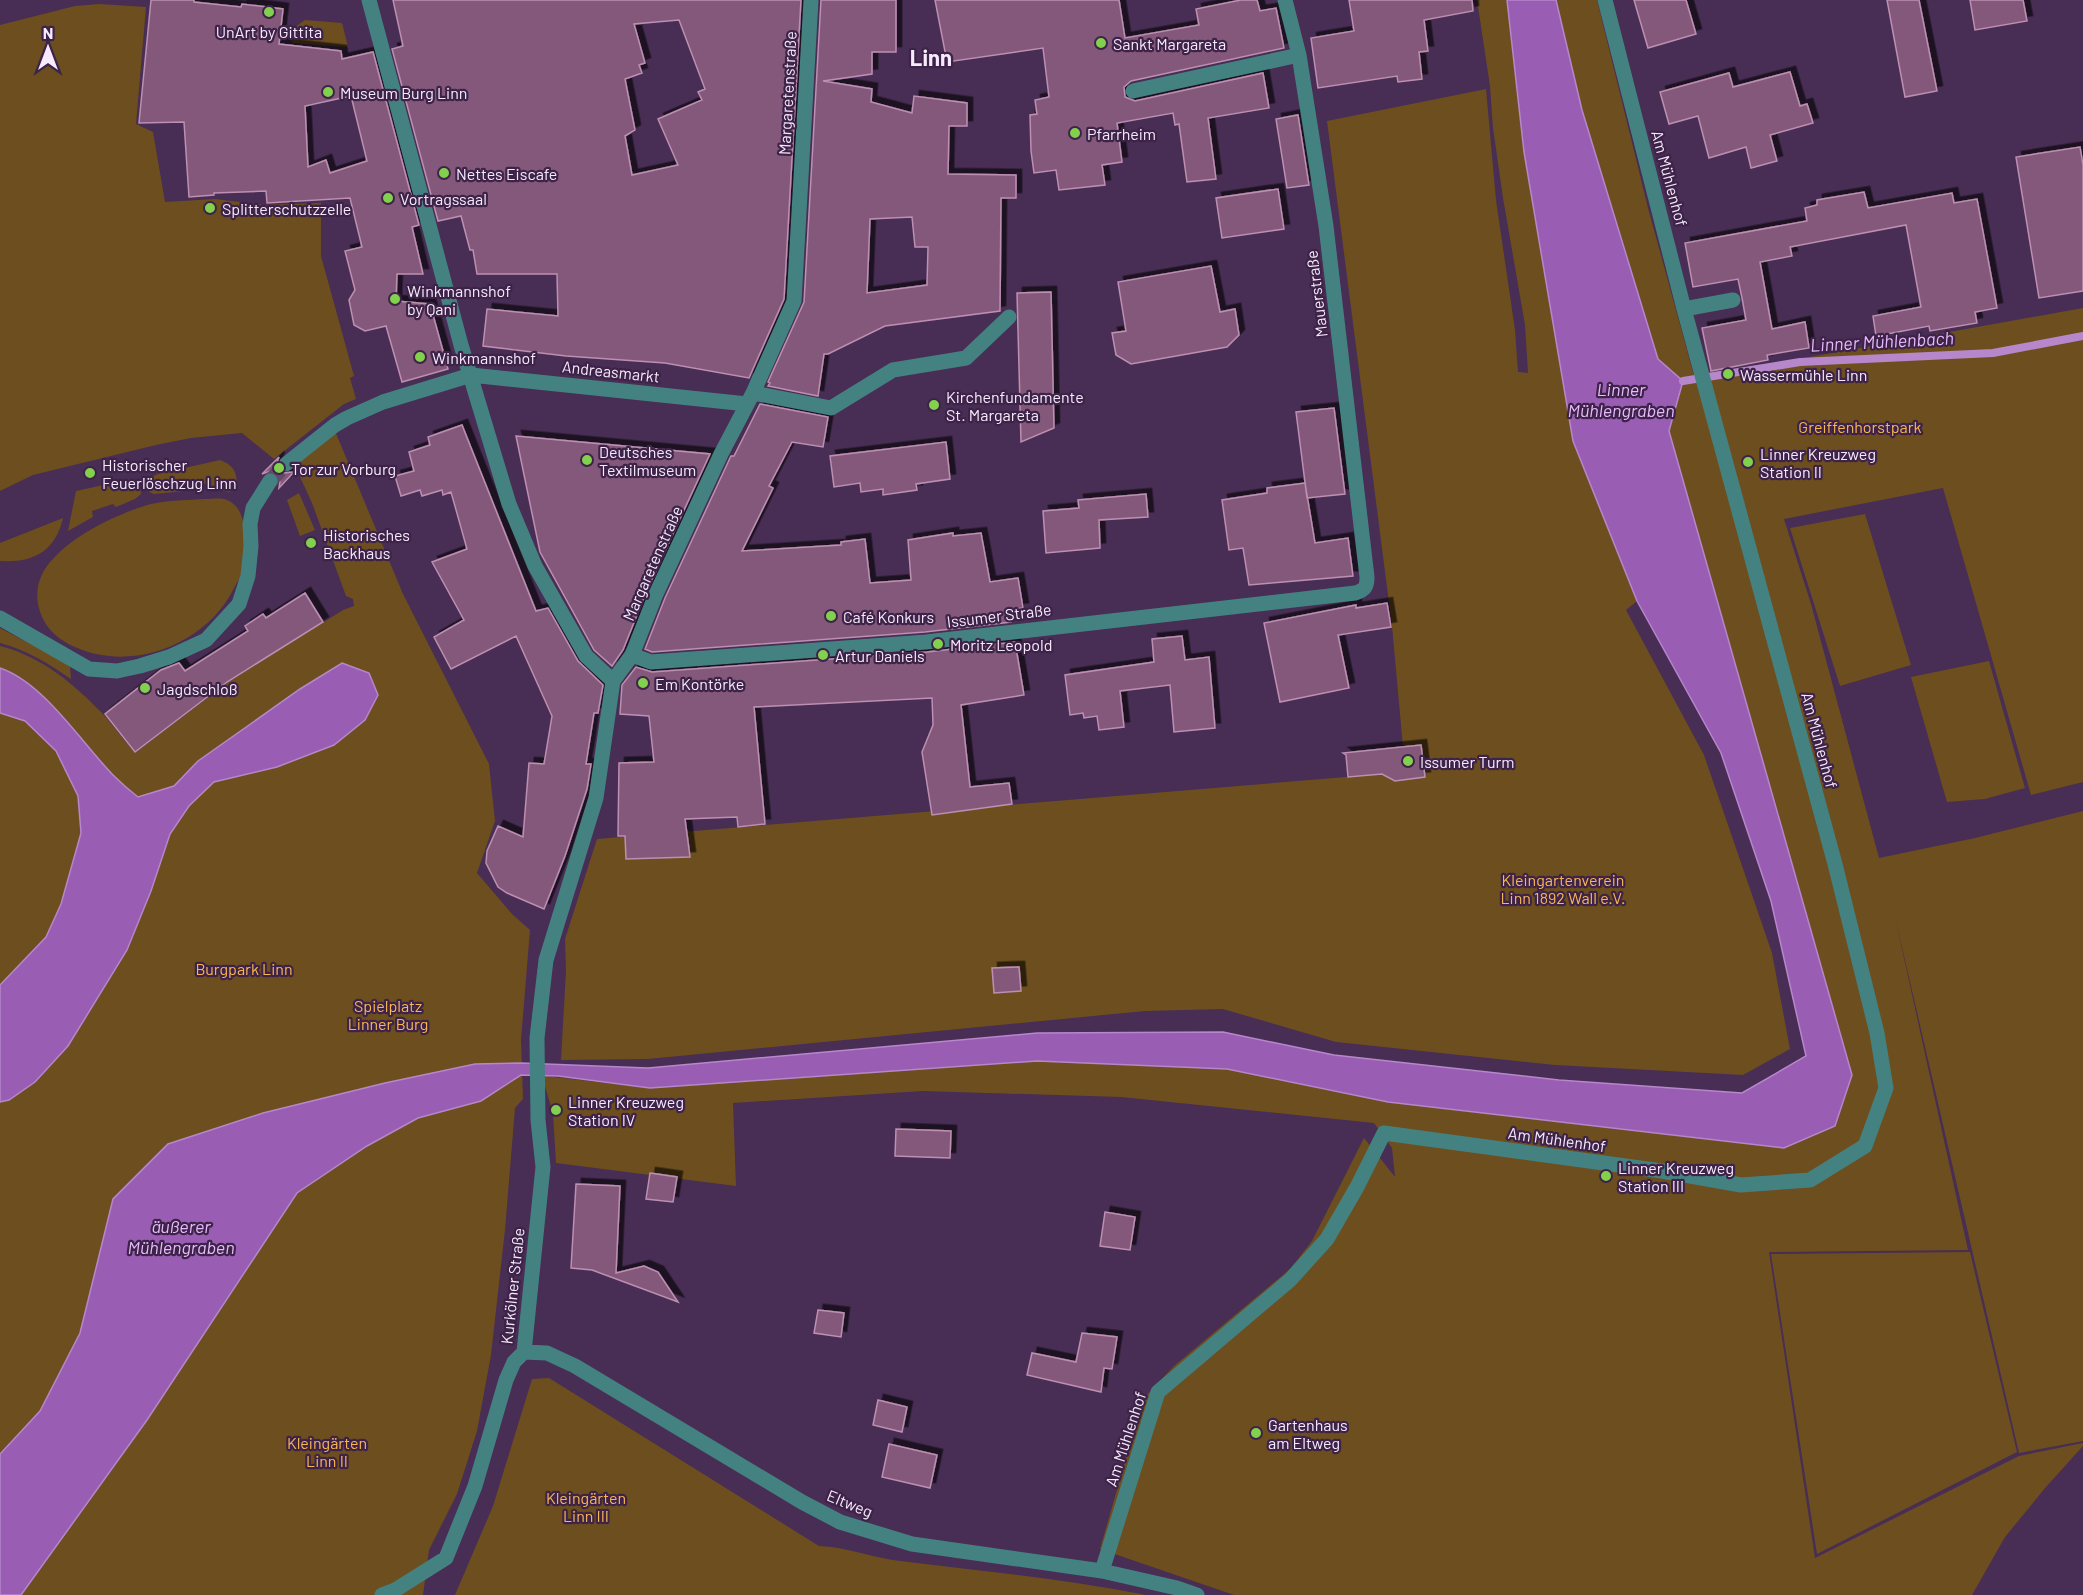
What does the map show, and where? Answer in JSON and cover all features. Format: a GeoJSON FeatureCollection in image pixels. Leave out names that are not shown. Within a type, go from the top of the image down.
{"type":"FeatureCollection","features":[{"type":"Feature","properties":{"kind":"street"},"geometry":{"type":"LineString","coordinates":[[369,0],[461,345],[509,504],[535,566],[586,656],[613,681]]}},
{"type":"Feature","properties":{"kind":"street","name":"Margaretenstraße"},"geometry":{"type":"LineString","coordinates":[[537,1038],[546,960],[596,798],[613,681],[632,655],[656,594],[794,301],[811,0]]}},
{"type":"Feature","properties":{"kind":"street","name":"Mauerstraße"},"geometry":{"type":"LineString","coordinates":[[1285,0],[1299,55],[1326,226],[1367,585]]}},
{"type":"Feature","properties":{"kind":"street","name":"Am Mühlenhof"},"geometry":{"type":"LineString","coordinates":[[1102,1571],[1158,1392],[1290,1280],[1327,1239],[1384,1133],[1662,1171],[1741,1185],[1810,1180],[1865,1146],[1886,1088],[1877,1033],[1829,842],[1684,309],[1605,0]]}},
{"type":"Feature","properties":{"kind":"street"},"geometry":{"type":"LineString","coordinates":[[1133,91],[1299,55]]}},
{"type":"Feature","properties":{"kind":"street"},"geometry":{"type":"LineString","coordinates":[[1684,309],[1733,300]]}},
{"type":"Feature","properties":{"kind":"street","name":"Andreasmarkt"},"geometry":{"type":"LineString","coordinates":[[471,375],[750,398],[831,408],[893,370],[966,358],[1009,317]]}},
{"type":"Feature","properties":{"kind":"street"},"geometry":{"type":"LineString","coordinates":[[287,463],[335,424],[383,402],[471,375]]}},
{"type":"Feature","properties":{"kind":"street"},"geometry":{"type":"LineString","coordinates":[[0,618],[89,669],[117,671],[140,666],[169,657],[206,640],[239,604],[248,576],[251,546],[250,524],[253,508],[270,481]]}},
{"type":"Feature","properties":{"kind":"street","name":"Issumer Straße"},"geometry":{"type":"LineString","coordinates":[[632,655],[651,662],[926,642],[1355,593],[1363,590],[1367,585]]}},
{"type":"Feature","properties":{"kind":"street","name":"Kurkölner Straße"},"geometry":{"type":"LineString","coordinates":[[382,1595],[395,1590],[446,1558],[475,1486],[506,1380],[514,1362],[524,1352],[543,1167],[538,1110],[537,1038]]}},
{"type":"Feature","properties":{"kind":"street","name":"Eltweg"},"geometry":{"type":"LineString","coordinates":[[524,1352],[547,1353],[575,1365],[802,1502],[840,1522],[912,1544],[1102,1571],[1177,1588],[1197,1595]]}},
{"type":"Feature","properties":{"kind":"green space","name":"Kleingartenverein Linn 1892 Wall e.V."},"geometry":{"type":"Polygon","coordinates":[[[1477,0],[1507,0],[1524,152],[1573,441],[1637,601],[1626,610],[1704,755],[1772,953],[1790,1049],[1743,1075],[1555,1065],[1336,1042],[1223,1009],[1145,1011],[648,1059],[561,1060],[566,971],[565,939],[597,839],[1395,773],[1396,781],[1425,777],[1421,745],[1403,747],[1392,626],[1327,121],[1486,89],[1496,200],[1515,330],[1518,372],[1528,373],[1525,325],[1503,198],[1477,0]]]}},
{"type":"Feature","properties":{"kind":"green space","name":"Greiffenhorstpark"},"geometry":{"type":"Polygon","coordinates":[[[1556,0],[1597,0],[1648,208],[1693,372],[1736,473],[1709,375],[2083,308],[2083,782],[2031,795],[1943,488],[1784,519],[1811,604],[1879,858],[1975,838],[2083,811],[2083,1441],[2019,1453],[1895,917],[1968,1250],[1769,1252],[1815,1558],[2019,1456],[2083,1443],[2083,1446],[2005,1537],[1972,1595],[1234,1595],[1100,1549],[1143,1399],[1174,1366],[1290,1269],[1312,1241],[1364,1138],[1395,1177],[1392,1148],[1374,1123],[1121,1097],[923,1091],[733,1103],[736,1186],[556,1163],[553,1114],[545,1086],[545,1076],[650,1088],[1037,1061],[1227,1069],[1388,1102],[1784,1148],[1835,1126],[1852,1075],[1669,431],[1683,381],[1658,359],[1582,110],[1556,0]]]}},
{"type":"Feature","properties":{"kind":"green space"},"geometry":{"type":"Polygon","coordinates":[[[99,4],[146,7],[136,124],[153,132],[165,202],[215,199],[264,205],[321,203],[321,256],[354,376],[350,378],[356,399],[344,404],[274,459],[242,433],[191,438],[33,475],[0,491],[0,25],[75,6],[99,4]]]}},
{"type":"Feature","properties":{"kind":"green space"},"geometry":{"type":"Polygon","coordinates":[[[305,20],[342,23],[348,47],[293,43],[290,39],[292,29],[305,20]]]}},
{"type":"Feature","properties":{"kind":"green space","name":"Burgpark Linn"},"geometry":{"type":"Polygon","coordinates":[[[335,431],[403,594],[489,764],[495,821],[477,873],[512,914],[530,930],[521,1040],[523,1099],[515,1108],[505,1230],[491,1355],[477,1431],[457,1494],[429,1550],[423,1595],[0,1595],[0,646],[29,657],[56,672],[103,714],[135,753],[227,683],[343,610],[354,606],[353,599],[346,596],[312,503],[295,466],[335,431]]]}},
{"type":"Feature","properties":{"kind":"green space"},"geometry":{"type":"Polygon","coordinates":[[[220,460],[231,466],[235,472],[237,486],[230,492],[210,489],[207,484],[186,485],[185,491],[154,494],[149,492],[147,479],[158,474],[220,460]]]}},
{"type":"Feature","properties":{"kind":"green space"},"geometry":{"type":"Polygon","coordinates":[[[131,479],[139,481],[141,494],[135,499],[116,507],[113,504],[92,511],[93,517],[68,531],[76,491],[131,479]]]}},
{"type":"Feature","properties":{"kind":"green space"},"geometry":{"type":"Polygon","coordinates":[[[299,493],[315,530],[300,536],[287,500],[299,493]]]}},
{"type":"Feature","properties":{"kind":"green space"},"geometry":{"type":"Polygon","coordinates":[[[224,499],[238,508],[244,524],[244,549],[240,578],[222,608],[206,624],[187,638],[166,648],[143,655],[120,657],[97,654],[75,647],[62,640],[46,625],[38,604],[37,591],[40,580],[53,559],[73,541],[112,519],[151,504],[224,499]]]}},
{"type":"Feature","properties":{"kind":"green space"},"geometry":{"type":"Polygon","coordinates":[[[1865,514],[1911,665],[1840,686],[1790,528],[1865,514]]]}},
{"type":"Feature","properties":{"kind":"green space"},"geometry":{"type":"Polygon","coordinates":[[[63,518],[54,539],[41,553],[23,560],[0,561],[0,543],[63,518]]]}},
{"type":"Feature","properties":{"kind":"green space"},"geometry":{"type":"Polygon","coordinates":[[[0,628],[63,661],[70,667],[71,679],[29,654],[0,643],[0,628]]]}},
{"type":"Feature","properties":{"kind":"green space"},"geometry":{"type":"Polygon","coordinates":[[[1989,661],[2025,788],[1985,799],[1947,802],[1911,677],[1989,661]]]}},
{"type":"Feature","properties":{"kind":"green space"},"geometry":{"type":"Polygon","coordinates":[[[1970,1252],[2017,1452],[1817,1554],[1771,1254],[1970,1252]]]}},
{"type":"Feature","properties":{"kind":"green space","name":"Kleingärten Linn III"},"geometry":{"type":"Polygon","coordinates":[[[549,1378],[819,1546],[840,1548],[890,1560],[1054,1580],[1146,1595],[455,1595],[493,1506],[532,1379],[549,1378]]]}},
{"type":"Feature","properties":{"kind":"water","name":"Linner Mühlengraben"},"geometry":{"type":"Polygon","coordinates":[[[1507,0],[1556,0],[1582,110],[1658,359],[1683,381],[1669,431],[1852,1075],[1835,1126],[1784,1148],[1388,1102],[1227,1069],[1037,1061],[650,1088],[558,1076],[521,1075],[481,1101],[418,1118],[367,1146],[297,1193],[147,1420],[21,1595],[0,1595],[0,1454],[40,1411],[80,1333],[113,1199],[168,1144],[263,1113],[475,1064],[521,1063],[648,1068],[1037,1033],[1223,1032],[1334,1055],[1559,1080],[1742,1093],[1806,1056],[1771,901],[1721,753],[1637,601],[1573,441],[1524,152],[1507,0]]]}},
{"type":"Feature","properties":{"kind":"water"},"geometry":{"type":"Polygon","coordinates":[[[342,663],[369,673],[378,695],[365,720],[334,745],[277,767],[214,782],[189,806],[170,834],[151,891],[127,950],[68,1046],[35,1082],[9,1100],[0,1102],[0,985],[46,937],[61,904],[81,833],[78,796],[56,751],[25,721],[0,713],[0,668],[32,686],[47,700],[113,775],[138,797],[174,786],[198,761],[300,689],[342,663]]]}},
{"type":"Feature","properties":{"kind":"building"},"geometry":{"type":"Polygon","coordinates":[[[151,0],[194,0],[194,2],[241,7],[242,4],[283,9],[279,44],[341,51],[342,59],[373,52],[419,225],[412,227],[423,274],[397,274],[396,301],[430,304],[448,369],[402,382],[386,326],[365,331],[354,325],[349,300],[355,290],[345,251],[362,247],[350,198],[267,203],[266,191],[214,193],[214,195],[189,197],[184,122],[139,123],[151,0]],[[351,96],[305,106],[308,167],[326,160],[330,173],[367,161],[351,96]]]}},
{"type":"Feature","properties":{"kind":"building"},"geometry":{"type":"Polygon","coordinates":[[[393,0],[801,0],[784,299],[749,378],[665,363],[566,356],[483,346],[487,309],[558,316],[557,274],[477,274],[473,250],[470,250],[461,216],[438,221],[392,49],[403,46],[393,0]],[[679,20],[634,24],[645,63],[639,65],[642,73],[625,79],[635,130],[625,136],[632,175],[678,165],[658,119],[702,100],[698,92],[705,89],[679,20]]]}},
{"type":"Feature","properties":{"kind":"building"},"geometry":{"type":"Polygon","coordinates":[[[821,0],[896,0],[896,52],[872,52],[872,74],[823,81],[872,89],[871,102],[912,113],[914,96],[967,103],[967,126],[949,126],[948,174],[1016,175],[1016,198],[1001,198],[1000,311],[885,326],[824,354],[818,396],[768,386],[804,302],[821,0]],[[912,217],[870,219],[867,293],[927,285],[928,247],[915,247],[912,217]]]}},
{"type":"Feature","properties":{"kind":"building"},"geometry":{"type":"Polygon","coordinates":[[[935,0],[1119,0],[1125,38],[1199,25],[1196,9],[1241,0],[1257,0],[1260,11],[1276,8],[1284,48],[1131,81],[1124,87],[1125,97],[1135,101],[1263,73],[1269,108],[1208,118],[1216,179],[1187,182],[1179,124],[1175,125],[1173,113],[1117,123],[1122,162],[1102,165],[1105,185],[1059,190],[1056,170],[1034,173],[1031,151],[1030,115],[1037,114],[1035,100],[1049,97],[1043,48],[947,62],[935,0]]]}},
{"type":"Feature","properties":{"kind":"building"},"geometry":{"type":"Polygon","coordinates":[[[1349,0],[1472,0],[1473,11],[1424,20],[1428,51],[1419,52],[1422,79],[1398,82],[1397,76],[1318,88],[1311,38],[1354,31],[1349,0]]]}},
{"type":"Feature","properties":{"kind":"building"},"geometry":{"type":"Polygon","coordinates":[[[1634,0],[1686,0],[1696,34],[1648,48],[1634,0]]]}},
{"type":"Feature","properties":{"kind":"building"},"geometry":{"type":"Polygon","coordinates":[[[1887,0],[1919,0],[1937,91],[1905,97],[1887,0]]]}},
{"type":"Feature","properties":{"kind":"building"},"geometry":{"type":"Polygon","coordinates":[[[1970,0],[2023,0],[2027,21],[1975,30],[1970,0]]]}},
{"type":"Feature","properties":{"kind":"building"},"geometry":{"type":"Polygon","coordinates":[[[1790,72],[1800,106],[1807,104],[1813,123],[1770,135],[1777,161],[1751,168],[1746,147],[1709,158],[1698,116],[1669,124],[1660,92],[1729,73],[1733,87],[1790,72]]]}},
{"type":"Feature","properties":{"kind":"building"},"geometry":{"type":"Polygon","coordinates":[[[1298,115],[1309,185],[1287,188],[1276,119],[1298,115]]]}},
{"type":"Feature","properties":{"kind":"building"},"geometry":{"type":"Polygon","coordinates":[[[2080,147],[2083,165],[2083,291],[2039,298],[2016,157],[2080,147]]]}},
{"type":"Feature","properties":{"kind":"building"},"geometry":{"type":"Polygon","coordinates":[[[1278,189],[1284,229],[1222,238],[1216,198],[1278,189]]]}},
{"type":"Feature","properties":{"kind":"building"},"geometry":{"type":"Polygon","coordinates":[[[1864,192],[1868,208],[1952,193],[1954,203],[1977,199],[1997,308],[1975,312],[1977,323],[1930,331],[1929,326],[1876,336],[1873,316],[1921,307],[1906,225],[1790,247],[1792,256],[1760,262],[1772,329],[1805,322],[1809,348],[1767,355],[1768,360],[1711,371],[1702,328],[1746,320],[1742,298],[1738,279],[1693,287],[1685,243],[1807,221],[1805,208],[1817,205],[1817,200],[1864,192]]]}},
{"type":"Feature","properties":{"kind":"building"},"geometry":{"type":"Polygon","coordinates":[[[1211,266],[1220,312],[1235,309],[1239,335],[1227,347],[1131,364],[1116,355],[1112,333],[1126,331],[1118,282],[1211,266]]]}},
{"type":"Feature","properties":{"kind":"building"},"geometry":{"type":"Polygon","coordinates":[[[1051,292],[1054,428],[1021,442],[1017,293],[1051,292]]]}},
{"type":"Feature","properties":{"kind":"building"},"geometry":{"type":"Polygon","coordinates":[[[760,404],[828,417],[823,447],[792,442],[769,486],[773,488],[742,551],[841,545],[841,542],[865,539],[870,583],[911,580],[908,540],[953,533],[953,536],[981,533],[990,582],[1018,578],[1023,608],[1009,610],[1011,622],[925,632],[652,652],[645,649],[665,598],[730,458],[734,456],[760,404]]]}},
{"type":"Feature","properties":{"kind":"building"},"geometry":{"type":"Polygon","coordinates":[[[1334,408],[1345,494],[1307,498],[1296,412],[1334,408]]]}},
{"type":"Feature","properties":{"kind":"building"},"geometry":{"type":"Polygon","coordinates":[[[462,425],[536,611],[548,608],[578,661],[603,685],[598,713],[594,713],[586,764],[591,764],[587,789],[565,856],[544,909],[498,887],[486,863],[487,851],[498,826],[523,837],[529,763],[544,764],[552,716],[516,636],[451,669],[434,637],[464,620],[432,562],[467,549],[451,492],[443,495],[442,490],[422,496],[420,490],[401,496],[395,476],[414,471],[409,452],[430,445],[428,437],[462,425]]]}},
{"type":"Feature","properties":{"kind":"building"},"geometry":{"type":"Polygon","coordinates":[[[516,436],[710,454],[647,590],[623,650],[612,666],[594,650],[540,552],[516,436]]]}},
{"type":"Feature","properties":{"kind":"building"},"geometry":{"type":"Polygon","coordinates":[[[946,442],[950,479],[916,484],[917,490],[883,495],[883,489],[861,492],[860,483],[834,487],[830,456],[946,442]]]}},
{"type":"Feature","properties":{"kind":"building"},"geometry":{"type":"Polygon","coordinates":[[[279,457],[276,465],[279,470],[283,473],[294,472],[279,488],[280,481],[276,473],[270,471],[262,474],[279,457]]]}},
{"type":"Feature","properties":{"kind":"building"},"geometry":{"type":"Polygon","coordinates":[[[1305,483],[1315,543],[1348,538],[1353,576],[1249,585],[1243,548],[1229,550],[1222,500],[1267,493],[1267,488],[1305,483]]]}},
{"type":"Feature","properties":{"kind":"building"},"geometry":{"type":"Polygon","coordinates":[[[1146,494],[1148,517],[1099,520],[1100,548],[1046,553],[1043,511],[1079,508],[1078,500],[1146,494]]]}},
{"type":"Feature","properties":{"kind":"building"},"geometry":{"type":"Polygon","coordinates":[[[305,593],[323,622],[227,682],[135,752],[105,714],[161,670],[179,663],[185,671],[248,631],[245,626],[263,614],[266,618],[305,593]]]}},
{"type":"Feature","properties":{"kind":"building"},"geometry":{"type":"Polygon","coordinates":[[[1387,603],[1391,627],[1338,635],[1349,688],[1280,702],[1264,623],[1356,605],[1356,608],[1387,603]]]}},
{"type":"Feature","properties":{"kind":"building"},"geometry":{"type":"Polygon","coordinates":[[[1182,636],[1185,660],[1209,657],[1215,728],[1174,732],[1170,685],[1120,691],[1124,727],[1099,730],[1097,716],[1084,718],[1083,713],[1070,715],[1065,675],[1154,662],[1152,639],[1182,636]]]}},
{"type":"Feature","properties":{"kind":"building"},"geometry":{"type":"Polygon","coordinates":[[[1015,642],[1024,695],[961,705],[970,787],[1009,783],[1012,804],[932,815],[922,752],[933,725],[932,698],[754,707],[765,824],[738,827],[737,817],[685,819],[690,857],[626,859],[625,836],[618,836],[619,763],[654,762],[649,716],[620,714],[622,685],[636,667],[652,672],[927,652],[1015,642]]]}},
{"type":"Feature","properties":{"kind":"building"},"geometry":{"type":"Polygon","coordinates":[[[1421,745],[1425,777],[1395,781],[1382,774],[1348,777],[1346,755],[1343,753],[1421,745]]]}},
{"type":"Feature","properties":{"kind":"building"},"geometry":{"type":"Polygon","coordinates":[[[1019,967],[1021,991],[994,993],[992,968],[1019,967]]]}},
{"type":"Feature","properties":{"kind":"building"},"geometry":{"type":"Polygon","coordinates":[[[896,1129],[951,1131],[950,1158],[895,1156],[896,1129]]]}},
{"type":"Feature","properties":{"kind":"building"},"geometry":{"type":"Polygon","coordinates":[[[650,1173],[677,1177],[673,1202],[646,1199],[650,1173]]]}},
{"type":"Feature","properties":{"kind":"building"},"geometry":{"type":"Polygon","coordinates":[[[576,1184],[620,1186],[616,1273],[644,1266],[658,1272],[678,1302],[592,1270],[571,1268],[576,1184]]]}},
{"type":"Feature","properties":{"kind":"building"},"geometry":{"type":"Polygon","coordinates":[[[1105,1212],[1135,1217],[1130,1250],[1100,1246],[1105,1212]]]}},
{"type":"Feature","properties":{"kind":"building"},"geometry":{"type":"Polygon","coordinates":[[[818,1310],[844,1313],[841,1337],[814,1333],[818,1310]]]}},
{"type":"Feature","properties":{"kind":"building"},"geometry":{"type":"Polygon","coordinates":[[[1082,1333],[1117,1337],[1112,1369],[1104,1368],[1101,1392],[1027,1375],[1032,1353],[1076,1362],[1082,1333]]]}},
{"type":"Feature","properties":{"kind":"building"},"geometry":{"type":"Polygon","coordinates":[[[878,1400],[907,1407],[902,1432],[873,1425],[878,1400]]]}},
{"type":"Feature","properties":{"kind":"building"},"geometry":{"type":"Polygon","coordinates":[[[889,1444],[937,1455],[930,1488],[882,1477],[889,1444]]]}},
{"type":"Feature","properties":{"kind":"waterway","name":"Linner Mühlenbach"},"geometry":{"type":"LineString","coordinates":[[1683,381],[1800,362],[1993,353],[2083,336]]}},
{"type":"Feature","properties":{"kind":"tunnel"},"geometry":{"type":"LineString","coordinates":[[270,481],[286,464]]}},
{"type":"Feature","properties":{"kind":"place","name":"UnArt by Gittita"},"geometry":{"type":"Point","coordinates":[269,12]}},
{"type":"Feature","properties":{"kind":"place","name":"Sankt Margareta"},"geometry":{"type":"Point","coordinates":[1101,43]}},
{"type":"Feature","properties":{"kind":"place","name":"Museum Burg Linn"},"geometry":{"type":"Point","coordinates":[328,92]}},
{"type":"Feature","properties":{"kind":"place","name":"Pfarrheim"},"geometry":{"type":"Point","coordinates":[1075,133]}},
{"type":"Feature","properties":{"kind":"place","name":"Nettes Eiscafe"},"geometry":{"type":"Point","coordinates":[444,173]}},
{"type":"Feature","properties":{"kind":"place","name":"Vortragssaal"},"geometry":{"type":"Point","coordinates":[388,198]}},
{"type":"Feature","properties":{"kind":"place","name":"Splitterschutzzelle"},"geometry":{"type":"Point","coordinates":[210,208]}},
{"type":"Feature","properties":{"kind":"place","name":"Winkmannshof by Qani"},"geometry":{"type":"Point","coordinates":[395,299]}},
{"type":"Feature","properties":{"kind":"place","name":"Winkmannshof"},"geometry":{"type":"Point","coordinates":[420,357]}},
{"type":"Feature","properties":{"kind":"place","name":"Wassermühle Linn"},"geometry":{"type":"Point","coordinates":[1728,374]}},
{"type":"Feature","properties":{"kind":"place","name":"Kirchenfundamente St. Margareta"},"geometry":{"type":"Point","coordinates":[934,405]}},
{"type":"Feature","properties":{"kind":"place","name":"Deutsches Textilmuseum"},"geometry":{"type":"Point","coordinates":[587,460]}},
{"type":"Feature","properties":{"kind":"place","name":"Linner Kreuzweg Station II"},"geometry":{"type":"Point","coordinates":[1748,462]}},
{"type":"Feature","properties":{"kind":"place","name":"Tor zur Vorburg"},"geometry":{"type":"Point","coordinates":[279,468]}},
{"type":"Feature","properties":{"kind":"place","name":"Historischer Feuerlöschzug Linn"},"geometry":{"type":"Point","coordinates":[90,473]}},
{"type":"Feature","properties":{"kind":"place","name":"Historisches Backhaus"},"geometry":{"type":"Point","coordinates":[311,543]}},
{"type":"Feature","properties":{"kind":"place","name":"Café Konkurs"},"geometry":{"type":"Point","coordinates":[831,616]}},
{"type":"Feature","properties":{"kind":"place","name":"Moritz Leopold"},"geometry":{"type":"Point","coordinates":[938,644]}},
{"type":"Feature","properties":{"kind":"place","name":"Artur Daniels"},"geometry":{"type":"Point","coordinates":[823,655]}},
{"type":"Feature","properties":{"kind":"place","name":"Em Kontörke"},"geometry":{"type":"Point","coordinates":[643,683]}},
{"type":"Feature","properties":{"kind":"place","name":"Jagdschloß"},"geometry":{"type":"Point","coordinates":[145,688]}},
{"type":"Feature","properties":{"kind":"place","name":"Issumer Turm"},"geometry":{"type":"Point","coordinates":[1408,761]}},
{"type":"Feature","properties":{"kind":"place","name":"Linner Kreuzweg Station IV"},"geometry":{"type":"Point","coordinates":[556,1110]}},
{"type":"Feature","properties":{"kind":"place","name":"Linner Kreuzweg Station III"},"geometry":{"type":"Point","coordinates":[1606,1176]}},
{"type":"Feature","properties":{"kind":"place","name":"Gartenhaus am Eltweg"},"geometry":{"type":"Point","coordinates":[1256,1433]}},
{"type":"Feature","properties":{"kind":"district","name":"Linn"},"geometry":{"type":"Point","coordinates":[931,57]}},
{"type":"Feature","properties":{"kind":"park label","name":"Spielplatz Linner Burg"},"geometry":{"type":"Point","coordinates":[388,1014]}},
{"type":"Feature","properties":{"kind":"park label","name":"Kleingärten Linn II"},"geometry":{"type":"Point","coordinates":[327,1451]}},
{"type":"Feature","properties":{"kind":"water label","name":"äußerer Mühlengraben"},"geometry":{"type":"Point","coordinates":[181,1236]}}]}
